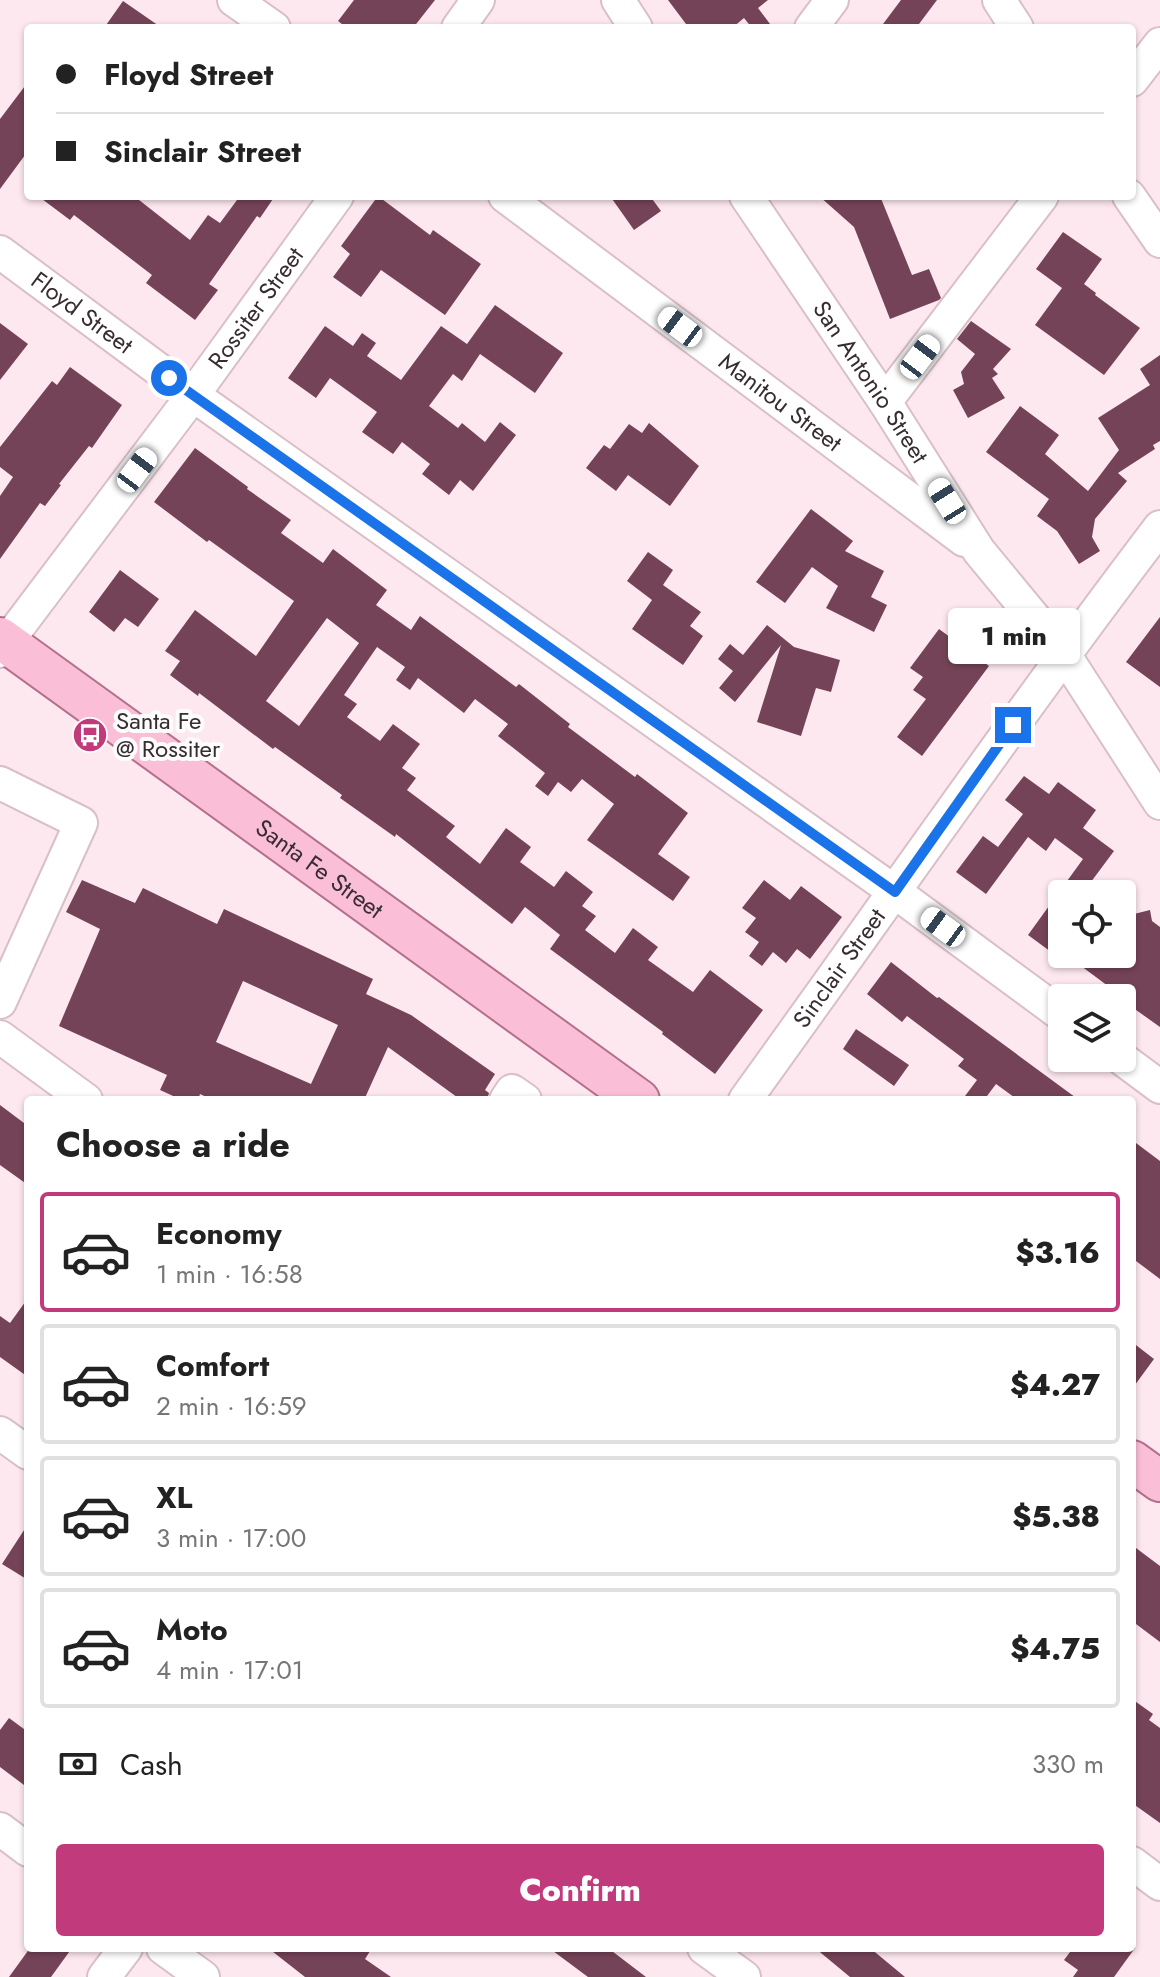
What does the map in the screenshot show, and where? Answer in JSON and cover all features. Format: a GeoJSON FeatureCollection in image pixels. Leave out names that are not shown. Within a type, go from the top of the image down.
{"type":"FeatureCollection","features":[{"type":"Feature","properties":{"kind":"main road","name":"Santa Fe Street"},"geometry":{"type":"LineString","coordinates":[[2,644],[633,1096]]}},
{"type":"Feature","properties":{"kind":"main road"},"geometry":{"type":"LineString","coordinates":[[1136,1464],[1160,1481]]}},
{"type":"Feature","properties":{"kind":"street"},"geometry":{"type":"LineString","coordinates":[[234,0],[268,24]]}},
{"type":"Feature","properties":{"kind":"street"},"geometry":{"type":"LineString","coordinates":[[461,24],[478,0]]}},
{"type":"Feature","properties":{"kind":"street"},"geometry":{"type":"LineString","coordinates":[[618,0],[633,24]]}},
{"type":"Feature","properties":{"kind":"street"},"geometry":{"type":"LineString","coordinates":[[814,24],[832,0]]}},
{"type":"Feature","properties":{"kind":"street"},"geometry":{"type":"LineString","coordinates":[[999,0],[1014,24]]}},
{"type":"Feature","properties":{"kind":"street"},"geometry":{"type":"LineString","coordinates":[[1136,75],[1160,44]]}},
{"type":"Feature","properties":{"kind":"street","name":"Rossiter Street"},"geometry":{"type":"LineString","coordinates":[[2,644],[193,395],[334,200]]}},
{"type":"Feature","properties":{"kind":"street","name":"Manitou Street"},"geometry":{"type":"LineString","coordinates":[[510,200],[979,551]]}},
{"type":"Feature","properties":{"kind":"street","name":"San Antonio Street"},"geometry":{"type":"LineString","coordinates":[[749,200],[885,402],[979,551],[1064,654],[1160,803]]}},
{"type":"Feature","properties":{"kind":"street"},"geometry":{"type":"LineString","coordinates":[[885,402],[1039,200]]}},
{"type":"Feature","properties":{"kind":"street"},"geometry":{"type":"LineString","coordinates":[[1132,200],[1160,241]]}},
{"type":"Feature","properties":{"kind":"street","name":"Floyd Street"},"geometry":{"type":"LineString","coordinates":[[0,252],[193,395],[895,892],[1048,1005]]}},
{"type":"Feature","properties":{"kind":"street","name":"Sinclair Street"},"geometry":{"type":"LineString","coordinates":[[748,1096],[1064,654],[1160,527]]}},
{"type":"Feature","properties":{"kind":"street"},"geometry":{"type":"LineString","coordinates":[[0,783],[81,823],[4,982]]}},
{"type":"Feature","properties":{"kind":"street"},"geometry":{"type":"LineString","coordinates":[[0,1037],[81,1096]]}},
{"type":"Feature","properties":{"kind":"street"},"geometry":{"type":"LineString","coordinates":[[1136,1069],[1160,1087]]}},
{"type":"Feature","properties":{"kind":"street"},"geometry":{"type":"LineString","coordinates":[[0,1433],[24,1450]]}},
{"type":"Feature","properties":{"kind":"street"},"geometry":{"type":"LineString","coordinates":[[0,1829],[24,1847]]}},
{"type":"Feature","properties":{"kind":"street"},"geometry":{"type":"LineString","coordinates":[[1136,1866],[1160,1884]]}},
{"type":"Feature","properties":{"kind":"street"},"geometry":{"type":"LineString","coordinates":[[104,1977],[123,1952]]}},
{"type":"Feature","properties":{"kind":"street"},"geometry":{"type":"LineString","coordinates":[[169,1952],[203,1977]]}},
{"type":"Feature","properties":{"kind":"street"},"geometry":{"type":"LineString","coordinates":[[710,1952],[744,1977]]}},
{"type":"Feature","properties":{"kind":"building"},"geometry":{"type":"Polygon","coordinates":[[[354,0],[435,0],[416,24],[342,24],[338,21],[354,0]]]}},
{"type":"Feature","properties":{"kind":"building"},"geometry":{"type":"Polygon","coordinates":[[[668,0],[768,0],[758,8],[770,24],[749,24],[744,18],[737,24],[686,24],[668,0]]]}},
{"type":"Feature","properties":{"kind":"building"},"geometry":{"type":"Polygon","coordinates":[[[901,0],[937,0],[919,24],[883,24],[901,0]]]}},
{"type":"Feature","properties":{"kind":"building"},"geometry":{"type":"Polygon","coordinates":[[[123,1],[156,24],[107,24],[123,1]]]}},
{"type":"Feature","properties":{"kind":"building"},"geometry":{"type":"Polygon","coordinates":[[[24,87],[24,156],[0,189],[0,119],[24,87]]]}},
{"type":"Feature","properties":{"kind":"building"},"geometry":{"type":"Polygon","coordinates":[[[43,200],[139,200],[190,240],[208,215],[220,223],[237,200],[272,200],[260,218],[257,216],[209,284],[218,290],[195,320],[146,283],[152,275],[74,215],[70,220],[43,200]]]}},
{"type":"Feature","properties":{"kind":"building"},"geometry":{"type":"Polygon","coordinates":[[[375,200],[383,200],[430,235],[433,230],[481,264],[445,315],[381,270],[361,297],[333,277],[350,254],[341,246],[375,200]]]}},
{"type":"Feature","properties":{"kind":"building"},"geometry":{"type":"Polygon","coordinates":[[[613,200],[653,200],[661,211],[634,230],[613,200]]]}},
{"type":"Feature","properties":{"kind":"building"},"geometry":{"type":"Polygon","coordinates":[[[824,200],[882,200],[912,275],[929,269],[941,298],[890,319],[854,227],[824,200]]]}},
{"type":"Feature","properties":{"kind":"building"},"geometry":{"type":"Polygon","coordinates":[[[1063,232],[1102,259],[1084,284],[1140,328],[1104,375],[1035,325],[1062,288],[1036,269],[1063,232]]]}},
{"type":"Feature","properties":{"kind":"building"},"geometry":{"type":"Polygon","coordinates":[[[495,305],[563,353],[535,393],[480,354],[462,381],[453,374],[429,406],[458,428],[462,423],[485,442],[500,422],[516,435],[473,491],[460,480],[449,495],[422,474],[430,464],[402,442],[393,454],[362,432],[377,412],[330,378],[316,398],[288,378],[325,326],[353,346],[362,333],[376,343],[367,356],[401,380],[441,326],[467,344],[495,305]]]}},
{"type":"Feature","properties":{"kind":"building"},"geometry":{"type":"Polygon","coordinates":[[[971,321],[1011,349],[993,369],[998,374],[992,378],[1005,398],[968,418],[953,390],[964,384],[961,372],[975,354],[957,339],[971,321]]]}},
{"type":"Feature","properties":{"kind":"building"},"geometry":{"type":"Polygon","coordinates":[[[0,323],[28,344],[0,380],[0,323]]]}},
{"type":"Feature","properties":{"kind":"building"},"geometry":{"type":"Polygon","coordinates":[[[1160,355],[1160,441],[1153,445],[1155,449],[1118,473],[1127,481],[1095,519],[1092,537],[1100,551],[1079,564],[1057,531],[1037,516],[1049,499],[986,452],[1020,406],[1059,435],[1045,454],[1088,491],[1119,450],[1098,418],[1150,385],[1140,369],[1160,355]]]}},
{"type":"Feature","properties":{"kind":"building"},"geometry":{"type":"Polygon","coordinates":[[[70,367],[122,405],[45,506],[40,503],[0,559],[0,496],[13,477],[0,467],[0,447],[52,381],[57,385],[70,367]]]}},
{"type":"Feature","properties":{"kind":"building"},"geometry":{"type":"Polygon","coordinates":[[[649,423],[699,466],[670,506],[628,475],[616,491],[586,468],[604,445],[610,449],[629,424],[642,433],[649,423]]]}},
{"type":"Feature","properties":{"kind":"building"},"geometry":{"type":"Polygon","coordinates":[[[195,448],[291,520],[281,533],[323,563],[333,549],[387,590],[376,605],[411,630],[420,616],[516,687],[519,684],[570,724],[568,727],[688,813],[658,854],[690,877],[673,901],[587,840],[614,804],[582,779],[571,792],[558,782],[548,796],[535,786],[545,773],[498,736],[508,724],[475,699],[464,713],[418,678],[410,690],[396,680],[405,667],[377,647],[344,695],[357,704],[347,717],[380,741],[393,724],[420,744],[402,768],[416,778],[407,790],[455,826],[446,837],[480,864],[506,828],[531,847],[520,862],[554,887],[566,871],[593,892],[582,906],[596,916],[585,930],[615,953],[633,928],[658,947],[648,960],[693,992],[710,970],[763,1010],[715,1074],[550,949],[560,935],[525,907],[512,924],[396,834],[395,837],[340,798],[342,795],[170,675],[180,661],[165,651],[195,610],[256,656],[294,601],[154,502],[195,448]],[[327,618],[266,701],[299,726],[359,643],[327,618]]]}},
{"type":"Feature","properties":{"kind":"building"},"geometry":{"type":"Polygon","coordinates":[[[811,509],[853,541],[845,551],[884,571],[871,597],[887,605],[874,632],[826,608],[838,586],[812,567],[785,603],[756,582],[811,509]]]}},
{"type":"Feature","properties":{"kind":"building"},"geometry":{"type":"Polygon","coordinates":[[[648,552],[673,570],[663,585],[701,612],[690,626],[703,636],[683,665],[632,629],[652,600],[627,581],[648,552]]]}},
{"type":"Feature","properties":{"kind":"building"},"geometry":{"type":"Polygon","coordinates":[[[120,570],[159,599],[138,627],[125,618],[114,632],[89,612],[120,570]]]}},
{"type":"Feature","properties":{"kind":"building"},"geometry":{"type":"Polygon","coordinates":[[[1160,617],[1160,687],[1126,662],[1160,617]]]}},
{"type":"Feature","properties":{"kind":"building"},"geometry":{"type":"Polygon","coordinates":[[[767,625],[794,647],[840,660],[831,692],[816,688],[801,736],[757,722],[781,645],[735,702],[719,688],[733,671],[718,659],[730,644],[743,655],[767,625]]]}},
{"type":"Feature","properties":{"kind":"building"},"geometry":{"type":"Polygon","coordinates":[[[939,629],[989,666],[922,756],[897,737],[926,699],[913,690],[923,677],[910,668],[939,629]]]}},
{"type":"Feature","properties":{"kind":"building"},"geometry":{"type":"Polygon","coordinates":[[[1024,776],[1049,794],[1058,782],[1096,810],[1083,828],[1114,851],[1092,880],[1068,880],[1083,859],[1055,838],[1046,851],[1028,837],[986,894],[956,872],[983,836],[998,847],[1023,814],[1005,800],[1024,776]]]}},
{"type":"Feature","properties":{"kind":"building"},"geometry":{"type":"Polygon","coordinates":[[[82,880],[135,903],[143,888],[217,924],[224,909],[373,979],[366,994],[411,1015],[495,1074],[485,1090],[488,1096],[455,1096],[388,1047],[366,1096],[173,1096],[160,1090],[167,1075],[59,1026],[100,929],[66,912],[82,880]],[[243,981],[216,1042],[311,1084],[338,1025],[243,981]]]}},
{"type":"Feature","properties":{"kind":"building"},"geometry":{"type":"Polygon","coordinates":[[[764,880],[790,900],[801,886],[842,917],[810,959],[797,949],[786,963],[773,952],[762,966],[749,956],[759,942],[745,932],[756,918],[742,908],[764,880]]]}},
{"type":"Feature","properties":{"kind":"building"},"geometry":{"type":"Polygon","coordinates":[[[1048,907],[1048,950],[1028,935],[1048,907]]]}},
{"type":"Feature","properties":{"kind":"building"},"geometry":{"type":"Polygon","coordinates":[[[1150,910],[1152,921],[1160,927],[1160,1027],[1136,1010],[1136,984],[1105,984],[1084,968],[1136,968],[1136,914],[1150,910]]]}},
{"type":"Feature","properties":{"kind":"building"},"geometry":{"type":"Polygon","coordinates":[[[891,962],[1074,1096],[1012,1096],[996,1084],[987,1096],[965,1096],[977,1080],[958,1066],[964,1059],[907,1016],[902,1022],[867,994],[891,962]]]}},
{"type":"Feature","properties":{"kind":"building"},"geometry":{"type":"Polygon","coordinates":[[[856,1029],[909,1065],[894,1086],[843,1049],[856,1029]]]}},
{"type":"Feature","properties":{"kind":"building"},"geometry":{"type":"Polygon","coordinates":[[[0,1105],[24,1123],[24,1182],[0,1165],[0,1105]]]}},
{"type":"Feature","properties":{"kind":"building"},"geometry":{"type":"Polygon","coordinates":[[[1136,1143],[1160,1161],[1160,1279],[1136,1261],[1136,1143]]]}},
{"type":"Feature","properties":{"kind":"building"},"geometry":{"type":"Polygon","coordinates":[[[24,1304],[24,1374],[0,1357],[0,1316],[10,1323],[24,1304]]]}},
{"type":"Feature","properties":{"kind":"building"},"geometry":{"type":"Polygon","coordinates":[[[1136,1345],[1154,1359],[1136,1384],[1136,1345]]]}},
{"type":"Feature","properties":{"kind":"building"},"geometry":{"type":"Polygon","coordinates":[[[24,1530],[24,1578],[2,1564],[24,1530]]]}},
{"type":"Feature","properties":{"kind":"building"},"geometry":{"type":"Polygon","coordinates":[[[1136,1548],[1160,1566],[1160,1642],[1136,1624],[1136,1548]]]}},
{"type":"Feature","properties":{"kind":"building"},"geometry":{"type":"Polygon","coordinates":[[[1136,1702],[1153,1714],[1149,1720],[1160,1728],[1160,1823],[1136,1806],[1136,1702]]]}},
{"type":"Feature","properties":{"kind":"building"},"geometry":{"type":"Polygon","coordinates":[[[9,1718],[24,1729],[24,1785],[0,1767],[0,1730],[9,1718]]]}},
{"type":"Feature","properties":{"kind":"building"},"geometry":{"type":"Polygon","coordinates":[[[27,1952],[69,1952],[51,1977],[9,1977],[27,1952]]]}},
{"type":"Feature","properties":{"kind":"building"},"geometry":{"type":"Polygon","coordinates":[[[273,1952],[369,1952],[365,1959],[391,1977],[305,1977],[273,1952]]]}},
{"type":"Feature","properties":{"kind":"building"},"geometry":{"type":"Polygon","coordinates":[[[554,1952],[613,1952],[646,1977],[588,1977],[554,1952]]]}},
{"type":"Feature","properties":{"kind":"building"},"geometry":{"type":"Polygon","coordinates":[[[820,1952],[875,1952],[905,1977],[850,1977],[820,1952]]]}},
{"type":"Feature","properties":{"kind":"building"},"geometry":{"type":"Polygon","coordinates":[[[1070,1952],[1132,1952],[1114,1977],[1073,1977],[1078,1970],[1064,1960],[1070,1952]]]}},
{"type":"Feature","properties":{"kind":"place","name":"Santa Fe @ Rossiter"},"geometry":{"type":"Point","coordinates":[90,735]}},
{"type":"Feature","properties":{"kind":"route"},"geometry":{"type":"LineString","coordinates":[[169,378],[895,892],[1013,725]]}}]}
